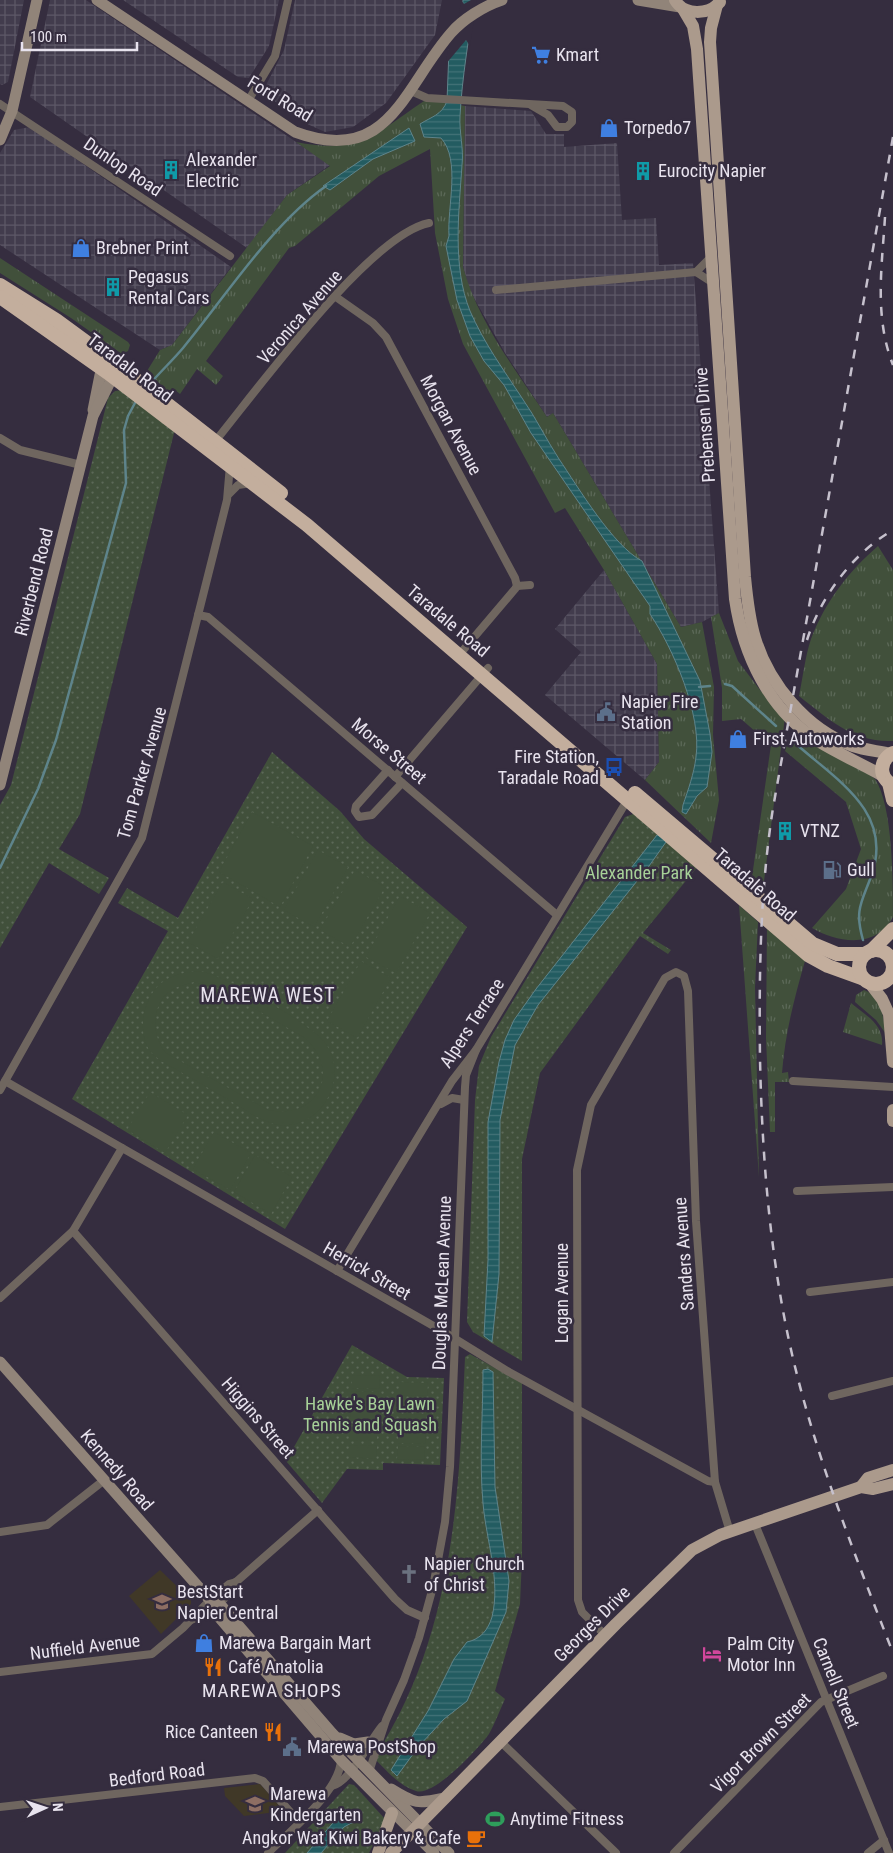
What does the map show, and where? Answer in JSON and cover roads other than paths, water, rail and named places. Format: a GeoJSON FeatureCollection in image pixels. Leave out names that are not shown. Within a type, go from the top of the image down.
{"type":"FeatureCollection","features":[{"type":"Feature","properties":{"kind":"highway","name":"Taradale Road"},"geometry":{"type":"LineString","coordinates":[[0,285],[56,320],[157,404],[314,520],[462,652]]}},
{"type":"Feature","properties":{"kind":"highway","name":"Taradale Road"},"geometry":{"type":"LineString","coordinates":[[0,297],[112,368]]}},
{"type":"Feature","properties":{"kind":"highway","name":"Taradale Road"},"geometry":{"type":"LineString","coordinates":[[212,445],[230,465],[307,525],[485,671],[631,796],[808,955],[828,966],[866,980]]}},
{"type":"Feature","properties":{"kind":"highway"},"geometry":{"type":"LineString","coordinates":[[892,753],[882,766],[893,800]]}},
{"type":"Feature","properties":{"kind":"highway","name":"Taradale Road"},"geometry":{"type":"LineString","coordinates":[[631,796],[813,944],[837,954],[868,952]]}},
{"type":"Feature","properties":{"kind":"highway"},"geometry":{"type":"LineString","coordinates":[[868,952],[876,950],[886,954],[893,966],[889,977],[882,982],[866,980],[859,966],[868,952],[888,937],[893,929]]}},
{"type":"Feature","properties":{"kind":"main road"},"geometry":{"type":"LineString","coordinates":[[0,140],[12,111],[37,0]]}},
{"type":"Feature","properties":{"kind":"main road","name":"Ford Road"},"geometry":{"type":"LineString","coordinates":[[97,0],[295,132],[316,140],[337,141],[361,136],[380,126],[398,110],[426,65],[451,32],[477,12],[502,0]]}},
{"type":"Feature","properties":{"kind":"main road"},"geometry":{"type":"LineString","coordinates":[[638,0],[680,5],[703,11],[721,2]]}},
{"type":"Feature","properties":{"kind":"main road","name":"Prebensen Drive"},"geometry":{"type":"LineString","coordinates":[[721,2],[711,28],[710,42],[745,577],[750,620],[770,672],[781,689],[806,717],[825,731],[852,746],[892,753]]}},
{"type":"Feature","properties":{"kind":"main road","name":"Prebensen Drive"},"geometry":{"type":"LineString","coordinates":[[680,5],[693,26],[697,49],[735,599],[745,645],[758,675],[789,717],[817,740],[888,782]]}},
{"type":"Feature","properties":{"kind":"main road","name":"Riverbend Road"},"geometry":{"type":"LineString","coordinates":[[0,785],[93,416],[110,382],[112,368]]}},
{"type":"Feature","properties":{"kind":"main road"},"geometry":{"type":"LineString","coordinates":[[866,980],[882,999],[889,1014],[893,1062]]}},
{"type":"Feature","properties":{"kind":"main road"},"geometry":{"type":"LineString","coordinates":[[893,1110],[893,1121]]}},
{"type":"Feature","properties":{"kind":"main road","name":"Kennedy Road"},"geometry":{"type":"LineString","coordinates":[[0,1362],[213,1604],[378,1782],[434,1853]]}},
{"type":"Feature","properties":{"kind":"main road","name":"Georges Drive"},"geometry":{"type":"LineString","coordinates":[[861,1487],[868,1478],[893,1470]]}},
{"type":"Feature","properties":{"kind":"main road","name":"Georges Drive"},"geometry":{"type":"LineString","coordinates":[[390,1853],[692,1550],[711,1538],[861,1487],[873,1489],[893,1484]]}},
{"type":"Feature","properties":{"kind":"main road","name":"Kennedy Road"},"geometry":{"type":"LineString","coordinates":[[213,1604],[353,1772],[392,1813],[416,1828],[449,1853]]}},
{"type":"Feature","properties":{"kind":"main road"},"geometry":{"type":"LineString","coordinates":[[332,1733],[354,1744],[368,1742]]}},
{"type":"Feature","properties":{"kind":"main road"},"geometry":{"type":"LineString","coordinates":[[378,1782],[412,1802],[445,1798]]}},
{"type":"Feature","properties":{"kind":"main road"},"geometry":{"type":"LineString","coordinates":[[378,1853],[392,1813]]}},
{"type":"Feature","properties":{"kind":"street"},"geometry":{"type":"LineString","coordinates":[[248,102],[275,56],[288,0]]}},
{"type":"Feature","properties":{"kind":"street"},"geometry":{"type":"LineString","coordinates":[[411,91],[418,95],[438,98],[559,107],[569,109],[573,116],[572,122],[563,128],[557,127],[542,110],[531,105]]}},
{"type":"Feature","properties":{"kind":"street","name":"Dunlop Road"},"geometry":{"type":"LineString","coordinates":[[0,104],[230,256]]}},
{"type":"Feature","properties":{"kind":"street"},"geometry":{"type":"LineString","coordinates":[[552,122],[553,111],[559,107]]}},
{"type":"Feature","properties":{"kind":"street","name":"Veronica Avenue"},"geometry":{"type":"LineString","coordinates":[[212,445],[346,284],[401,234],[418,225],[429,223]]}},
{"type":"Feature","properties":{"kind":"street"},"geometry":{"type":"LineString","coordinates":[[696,272],[711,256]]}},
{"type":"Feature","properties":{"kind":"street"},"geometry":{"type":"LineString","coordinates":[[496,290],[696,272],[713,282]]}},
{"type":"Feature","properties":{"kind":"street","name":"Morgan Avenue"},"geometry":{"type":"LineString","coordinates":[[336,297],[373,323],[386,337],[511,570],[517,586]]}},
{"type":"Feature","properties":{"kind":"street"},"geometry":{"type":"LineString","coordinates":[[0,438],[20,450],[81,465]]}},
{"type":"Feature","properties":{"kind":"street","name":"Tom Parker Avenue"},"geometry":{"type":"LineString","coordinates":[[0,1090],[142,838],[228,494],[230,465]]}},
{"type":"Feature","properties":{"kind":"street"},"geometry":{"type":"LineString","coordinates":[[228,494],[238,486],[253,483]]}},
{"type":"Feature","properties":{"kind":"street"},"geometry":{"type":"LineString","coordinates":[[462,652],[517,586],[530,585]]}},
{"type":"Feature","properties":{"kind":"street","name":"Morse Street"},"geometry":{"type":"LineString","coordinates":[[198,615],[208,617],[557,915]]}},
{"type":"Feature","properties":{"kind":"street"},"geometry":{"type":"LineString","coordinates":[[395,776],[485,671]]}},
{"type":"Feature","properties":{"kind":"street"},"geometry":{"type":"LineString","coordinates":[[388,770],[356,806],[355,811],[359,817],[372,814],[402,783]]}},
{"type":"Feature","properties":{"kind":"street","name":"Alpers Terrace"},"geometry":{"type":"LineString","coordinates":[[337,1271],[452,1081],[476,1050],[631,796]]}},
{"type":"Feature","properties":{"kind":"street","name":"Logan Avenue"},"geometry":{"type":"LineString","coordinates":[[606,1636],[582,1612],[578,1600],[577,1170],[587,1118],[596,1094],[665,978],[671,974],[681,974]]}},
{"type":"Feature","properties":{"kind":"street","name":"Sanders Avenue"},"geometry":{"type":"LineString","coordinates":[[681,974],[686,979],[688,992],[696,1221],[715,1482],[730,1532]]}},
{"type":"Feature","properties":{"kind":"street","name":"Douglas McLean Avenue"},"geometry":{"type":"LineString","coordinates":[[368,1772],[386,1720],[406,1676],[425,1618],[438,1565],[447,1502],[464,1100],[466,1075],[476,1050]]}},
{"type":"Feature","properties":{"kind":"street","name":"Herrick Street"},"geometry":{"type":"LineString","coordinates":[[5,1081],[577,1409],[708,1481],[715,1482]]}},
{"type":"Feature","properties":{"kind":"street"},"geometry":{"type":"LineString","coordinates":[[793,1081],[893,1087]]}},
{"type":"Feature","properties":{"kind":"street"},"geometry":{"type":"LineString","coordinates":[[439,1105],[447,1099],[464,1100]]}},
{"type":"Feature","properties":{"kind":"street"},"geometry":{"type":"LineString","coordinates":[[0,1298],[73,1231],[122,1148]]}},
{"type":"Feature","properties":{"kind":"street"},"geometry":{"type":"LineString","coordinates":[[797,1191],[893,1187]]}},
{"type":"Feature","properties":{"kind":"street","name":"Higgins Street"},"geometry":{"type":"LineString","coordinates":[[73,1231],[395,1599],[407,1610],[425,1618]]}},
{"type":"Feature","properties":{"kind":"street"},"geometry":{"type":"LineString","coordinates":[[810,1292],[893,1282]]}},
{"type":"Feature","properties":{"kind":"street"},"geometry":{"type":"LineString","coordinates":[[832,1396],[893,1381]]}},
{"type":"Feature","properties":{"kind":"street"},"geometry":{"type":"LineString","coordinates":[[0,1532],[47,1525],[104,1480]]}},
{"type":"Feature","properties":{"kind":"street","name":"Nuffield Avenue"},"geometry":{"type":"LineString","coordinates":[[0,1672],[149,1655],[213,1604],[229,1584],[236,1582],[318,1510]]}},
{"type":"Feature","properties":{"kind":"street","name":"Carnell Street"},"geometry":{"type":"LineString","coordinates":[[755,1524],[889,1853]]}},
{"type":"Feature","properties":{"kind":"street","name":"Vigor Brown Street"},"geometry":{"type":"LineString","coordinates":[[674,1853],[826,1699],[883,1676]]}},
{"type":"Feature","properties":{"kind":"street","name":"Douglas McLean Avenue"},"geometry":{"type":"LineString","coordinates":[[353,1772],[357,1760],[368,1742],[386,1720]]}},
{"type":"Feature","properties":{"kind":"street"},"geometry":{"type":"LineString","coordinates":[[500,1742],[616,1853]]}},
{"type":"Feature","properties":{"kind":"street"},"geometry":{"type":"LineString","coordinates":[[268,1853],[332,1786],[341,1769],[342,1760]]}},
{"type":"Feature","properties":{"kind":"street"},"geometry":{"type":"LineString","coordinates":[[332,1786],[339,1784],[353,1772]]}},
{"type":"Feature","properties":{"kind":"street","name":"Bedford Road"},"geometry":{"type":"LineString","coordinates":[[0,1807],[255,1778],[264,1782],[299,1822]]}},
{"type":"Feature","properties":{"kind":"street"},"geometry":{"type":"LineString","coordinates":[[868,1853],[884,1840]]}},
{"type":"Feature","properties":{"kind":"waterway"},"geometry":{"type":"LineString","coordinates":[[149,385],[183,348],[250,262],[286,220],[326,186]]}},
{"type":"Feature","properties":{"kind":"waterway"},"geometry":{"type":"LineString","coordinates":[[0,868],[38,789],[56,740],[126,483],[124,430],[128,416],[136,401]]}},
{"type":"Feature","properties":{"kind":"waterway"},"geometry":{"type":"LineString","coordinates":[[725,684],[732,686],[776,726]]}},
{"type":"Feature","properties":{"kind":"waterway"},"geometry":{"type":"LineString","coordinates":[[699,687],[710,686]]}},
{"type":"Feature","properties":{"kind":"waterway"},"geometry":{"type":"LineString","coordinates":[[795,743],[843,784],[857,799],[868,815],[875,832],[876,852],[872,874],[862,899],[859,913],[863,940]]}},
{"type":"Feature","properties":{"kind":"railway"},"geometry":{"type":"LineString","coordinates":[[893,137],[773,808],[765,870],[760,964],[760,1059],[763,1129],[771,1233],[781,1302],[797,1377],[808,1417],[848,1536],[893,1653]]}},
{"type":"Feature","properties":{"kind":"railway"},"geometry":{"type":"LineString","coordinates":[[885,217],[881,273],[881,310],[883,329],[893,365]]}},
{"type":"Feature","properties":{"kind":"railway"},"geometry":{"type":"LineString","coordinates":[[807,640],[821,607],[840,577],[865,551],[893,530]]}},
{"type":"Feature","properties":{"kind":"place","name":"Kmart"},"geometry":{"type":"Point","coordinates":[541,55]}},
{"type":"Feature","properties":{"kind":"place","name":"Torpedo7"},"geometry":{"type":"Point","coordinates":[609,128]}},
{"type":"Feature","properties":{"kind":"place","name":"Alexander Electric"},"geometry":{"type":"Point","coordinates":[171,170]}},
{"type":"Feature","properties":{"kind":"place","name":"Eurocity Napier"},"geometry":{"type":"Point","coordinates":[643,171]}},
{"type":"Feature","properties":{"kind":"place","name":"Brebner Print"},"geometry":{"type":"Point","coordinates":[81,248]}},
{"type":"Feature","properties":{"kind":"place","name":"Pegasus Rental Cars"},"geometry":{"type":"Point","coordinates":[113,287]}},
{"type":"Feature","properties":{"kind":"place","name":"Napier Fire Station"},"geometry":{"type":"Point","coordinates":[606,712]}},
{"type":"Feature","properties":{"kind":"place","name":"First Autoworks"},"geometry":{"type":"Point","coordinates":[738,739]}},
{"type":"Feature","properties":{"kind":"place","name":"Fire Station, Taradale Road"},"geometry":{"type":"Point","coordinates":[614,767]}},
{"type":"Feature","properties":{"kind":"place","name":"VTNZ"},"geometry":{"type":"Point","coordinates":[785,831]}},
{"type":"Feature","properties":{"kind":"place","name":"Gull"},"geometry":{"type":"Point","coordinates":[832,870]}},
{"type":"Feature","properties":{"kind":"place","name":"Napier Church of Christ"},"geometry":{"type":"Point","coordinates":[409,1574]}},
{"type":"Feature","properties":{"kind":"place","name":"BestStart Napier Central"},"geometry":{"type":"Point","coordinates":[162,1602]}},
{"type":"Feature","properties":{"kind":"place","name":"Marewa Bargain Mart"},"geometry":{"type":"Point","coordinates":[204,1643]}},
{"type":"Feature","properties":{"kind":"place","name":"Palm City Motor Inn"},"geometry":{"type":"Point","coordinates":[712,1654]}},
{"type":"Feature","properties":{"kind":"place","name":"Café Anatolia"},"geometry":{"type":"Point","coordinates":[213,1667]}},
{"type":"Feature","properties":{"kind":"place","name":"Rice Canteen"},"geometry":{"type":"Point","coordinates":[273,1732]}},
{"type":"Feature","properties":{"kind":"place","name":"Marewa PostShop"},"geometry":{"type":"Point","coordinates":[292,1747]}},
{"type":"Feature","properties":{"kind":"place","name":"Marewa Kindergarten"},"geometry":{"type":"Point","coordinates":[255,1804]}},
{"type":"Feature","properties":{"kind":"place","name":"Anytime Fitness"},"geometry":{"type":"Point","coordinates":[495,1819]}},
{"type":"Feature","properties":{"kind":"place","name":"Angkor Wat Kiwi Bakery & Cafe"},"geometry":{"type":"Point","coordinates":[476,1838]}},
{"type":"Feature","properties":{"kind":"district","name":"MAREWA WEST"},"geometry":{"type":"Point","coordinates":[268,995]}},
{"type":"Feature","properties":{"kind":"district","name":"MAREWA SHOPS"},"geometry":{"type":"Point","coordinates":[272,1690]}},
{"type":"Feature","properties":{"kind":"park label","name":"Alexander Park"},"geometry":{"type":"Point","coordinates":[639,873]}},
{"type":"Feature","properties":{"kind":"park label","name":"Hawke's Bay Lawn Tennis and Squash"},"geometry":{"type":"Point","coordinates":[370,1414]}}]}
